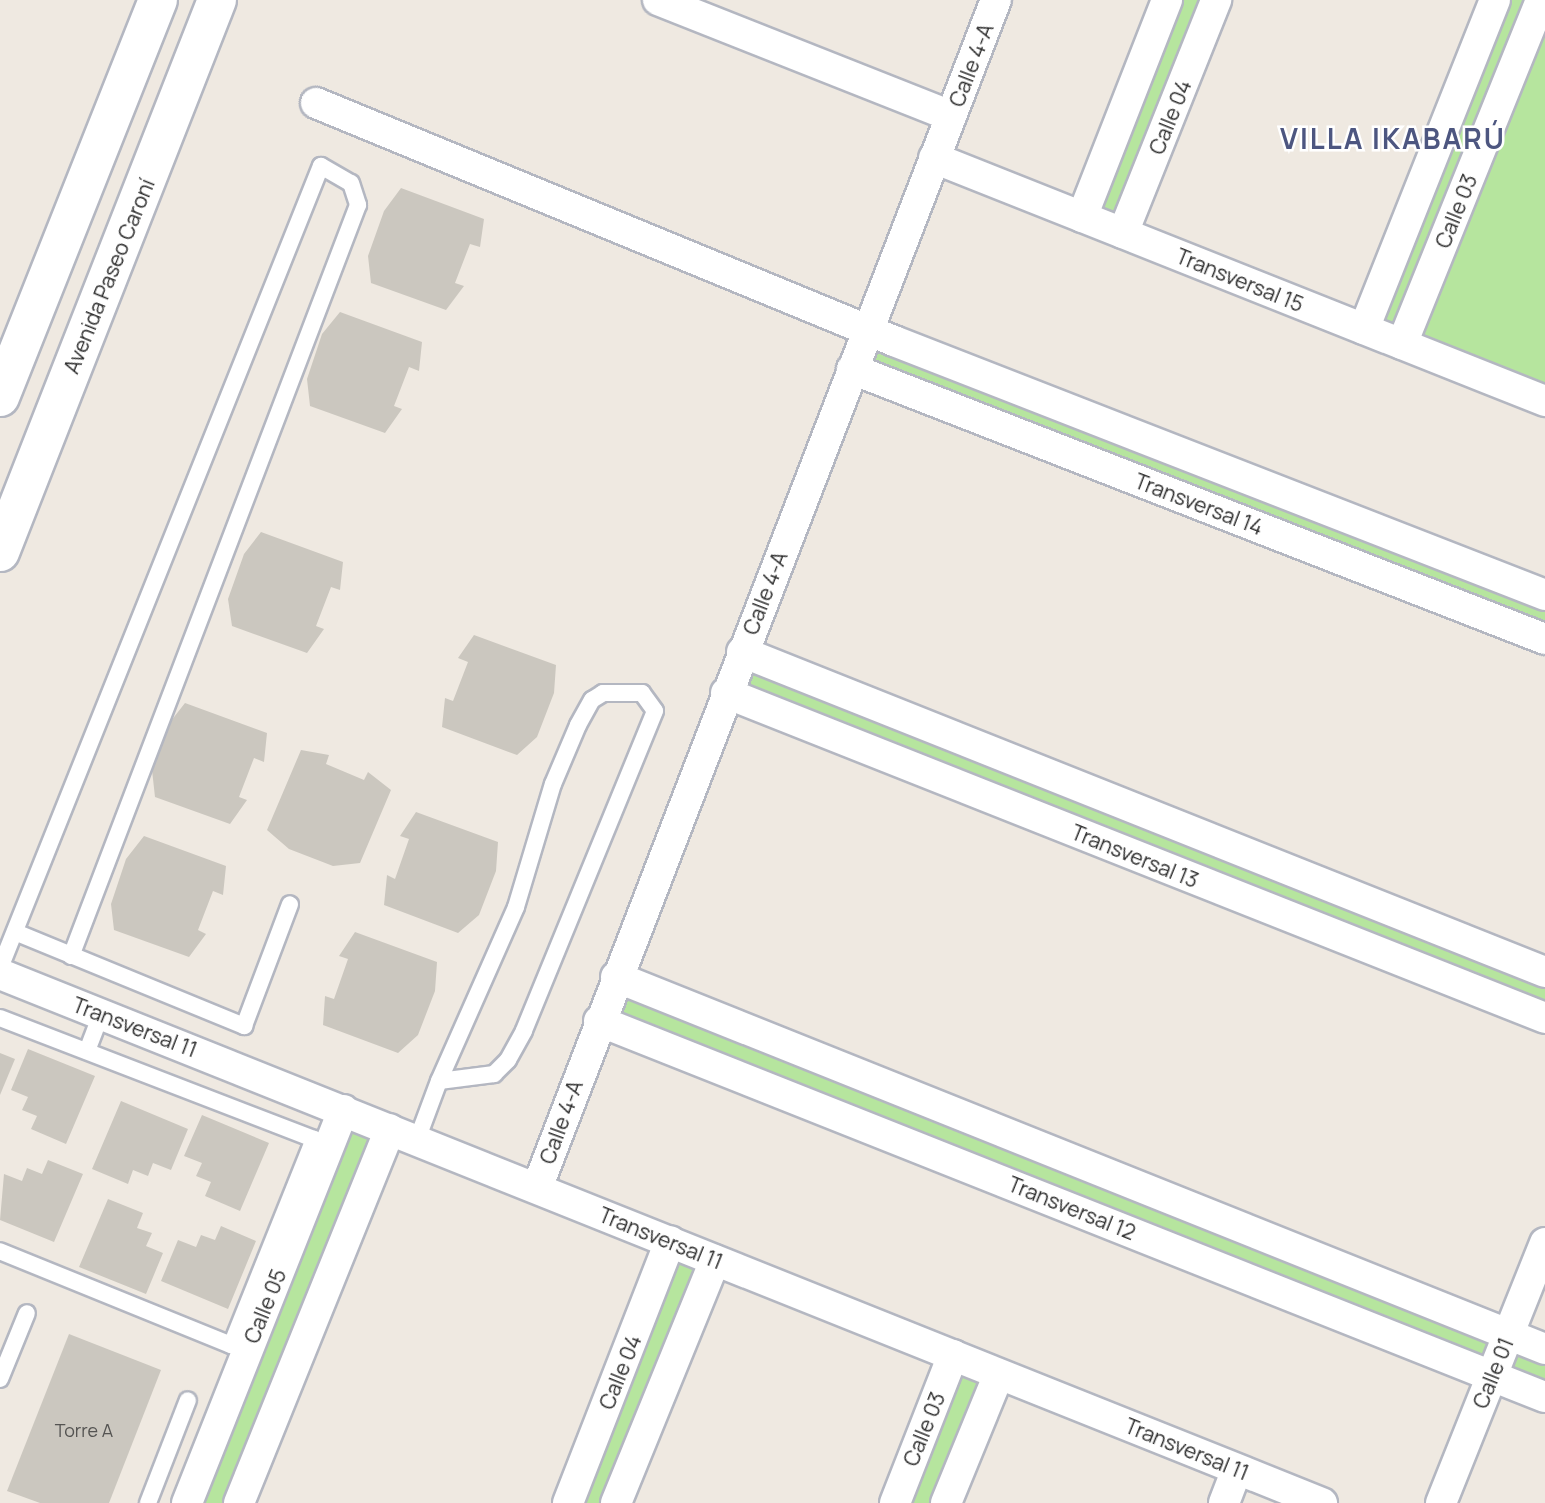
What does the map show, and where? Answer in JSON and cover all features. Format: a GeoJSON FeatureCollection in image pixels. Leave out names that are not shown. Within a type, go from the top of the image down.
{"type":"FeatureCollection","features":[{"type":"Feature","properties":{"kind":"street"},"geometry":{"type":"LineString","coordinates":[[0,397],[158,0]]}},
{"type":"Feature","properties":{"kind":"street","name":"Avenida Paseo Caroní"},"geometry":{"type":"LineString","coordinates":[[0,552],[218,0]]}},
{"type":"Feature","properties":{"kind":"street"},"geometry":{"type":"LineString","coordinates":[[657,0],[951,117]]}},
{"type":"Feature","properties":{"kind":"street","name":"Calle 4-A"},"geometry":{"type":"LineString","coordinates":[[537,1188],[616,977],[996,0]]}},
{"type":"Feature","properties":{"kind":"street"},"geometry":{"type":"LineString","coordinates":[[1082,217],[1167,0]]}},
{"type":"Feature","properties":{"kind":"street","name":"Calle 04"},"geometry":{"type":"LineString","coordinates":[[1123,233],[1216,0]]}},
{"type":"Feature","properties":{"kind":"street","name":"Calle 03"},"geometry":{"type":"LineString","coordinates":[[1364,329],[1495,0]]}},
{"type":"Feature","properties":{"kind":"street","name":"Calle 03"},"geometry":{"type":"LineString","coordinates":[[1402,344],[1541,0]]}},
{"type":"Feature","properties":{"kind":"street","name":"Transversal 14"},"geometry":{"type":"LineString","coordinates":[[316,103],[868,329],[1545,596]]}},
{"type":"Feature","properties":{"kind":"street","name":"Transversal 15"},"geometry":{"type":"LineString","coordinates":[[934,158],[1545,401]]}},
{"type":"Feature","properties":{"kind":"street","name":"Transversal 14"},"geometry":{"type":"LineString","coordinates":[[852,369],[1545,639]]}},
{"type":"Feature","properties":{"kind":"street"},"geometry":{"type":"LineString","coordinates":[[1086,459],[1102,422]]}},
{"type":"Feature","properties":{"kind":"street"},"geometry":{"type":"LineString","coordinates":[[1303,544],[1320,507]]}},
{"type":"Feature","properties":{"kind":"street"},"geometry":{"type":"LineString","coordinates":[[1486,616],[1502,579]]}},
{"type":"Feature","properties":{"kind":"street","name":"Transversal 13"},"geometry":{"type":"LineString","coordinates":[[742,652],[1545,972]]}},
{"type":"Feature","properties":{"kind":"street","name":"Transversal 13"},"geometry":{"type":"LineString","coordinates":[[726,693],[1545,1018]]}},
{"type":"Feature","properties":{"kind":"street"},"geometry":{"type":"LineString","coordinates":[[1182,875],[1201,836]]}},
{"type":"Feature","properties":{"kind":"street"},"geometry":{"type":"LineString","coordinates":[[1395,959],[1413,920]]}},
{"type":"Feature","properties":{"kind":"street","name":"Transversal 11"},"geometry":{"type":"LineString","coordinates":[[0,974],[1237,1469],[1272,1494],[1322,1503]]}},
{"type":"Feature","properties":{"kind":"street","name":"Transversal 12"},"geometry":{"type":"LineString","coordinates":[[616,977],[1545,1349]]}},
{"type":"Feature","properties":{"kind":"street","name":"Transversal 12"},"geometry":{"type":"LineString","coordinates":[[599,1021],[1545,1397]]}},
{"type":"Feature","properties":{"kind":"street","name":"Calle 05"},"geometry":{"type":"LineString","coordinates":[[187,1503],[343,1110]]}},
{"type":"Feature","properties":{"kind":"street"},"geometry":{"type":"LineString","coordinates":[[239,1503],[390,1129]]}},
{"type":"Feature","properties":{"kind":"street"},"geometry":{"type":"LineString","coordinates":[[1048,1198],[1066,1158]]}},
{"type":"Feature","properties":{"kind":"street","name":"Calle 04"},"geometry":{"type":"LineString","coordinates":[[568,1503],[670,1241]]}},
{"type":"Feature","properties":{"kind":"street","name":"Calle 01"},"geometry":{"type":"LineString","coordinates":[[1441,1503],[1545,1242]]}},
{"type":"Feature","properties":{"kind":"street"},"geometry":{"type":"LineString","coordinates":[[616,1503],[715,1259]]}},
{"type":"Feature","properties":{"kind":"street","name":"Calle 03"},"geometry":{"type":"LineString","coordinates":[[895,1503],[953,1355]]}},
{"type":"Feature","properties":{"kind":"street"},"geometry":{"type":"LineString","coordinates":[[946,1503],[999,1374]]}},
{"type":"Feature","properties":{"kind":"street"},"geometry":{"type":"LineString","coordinates":[[1224,1503],[1237,1469]]}},
{"type":"Feature","properties":{"kind":"lane"},"geometry":{"type":"LineString","coordinates":[[0,968],[321,166],[351,183],[358,205],[71,956]]}},
{"type":"Feature","properties":{"kind":"lane"},"geometry":{"type":"LineString","coordinates":[[417,1140],[439,1082],[516,906],[553,784],[578,725],[592,701],[603,693],[642,693],[655,710],[524,1031],[508,1060],[494,1074],[439,1082]]}},
{"type":"Feature","properties":{"kind":"lane"},"geometry":{"type":"LineString","coordinates":[[15,932],[244,1026],[290,904]]}},
{"type":"Feature","properties":{"kind":"lane"},"geometry":{"type":"LineString","coordinates":[[86,1051],[101,1014]]}},
{"type":"Feature","properties":{"kind":"lane"},"geometry":{"type":"LineString","coordinates":[[0,1018],[314,1139],[231,1345],[0,1251]]}},
{"type":"Feature","properties":{"kind":"lane"},"geometry":{"type":"LineString","coordinates":[[0,1379],[27,1312]]}},
{"type":"Feature","properties":{"kind":"lane"},"geometry":{"type":"LineString","coordinates":[[148,1503],[188,1400]]}},
{"type":"Feature","properties":{"kind":"green space"},"geometry":{"type":"Polygon","coordinates":[[[1168,0],[1216,0],[1123,233],[1082,217],[1168,0]]]}},
{"type":"Feature","properties":{"kind":"green space"},"geometry":{"type":"Polygon","coordinates":[[[1495,0],[1545,0],[1545,401],[1363,329],[1495,0]]]}},
{"type":"Feature","properties":{"kind":"green space"},"geometry":{"type":"Polygon","coordinates":[[[867,330],[1545,595],[1545,639],[852,368],[867,330]]]}},
{"type":"Feature","properties":{"kind":"green space"},"geometry":{"type":"Polygon","coordinates":[[[741,653],[1545,973],[1545,1018],[751,704],[741,653]]]}},
{"type":"Feature","properties":{"kind":"green space"},"geometry":{"type":"Polygon","coordinates":[[[615,977],[1545,1351],[1545,1396],[598,1020],[615,977]]]}},
{"type":"Feature","properties":{"kind":"green space"},"geometry":{"type":"Polygon","coordinates":[[[343,1110],[390,1129],[239,1503],[187,1503],[343,1110]]]}},
{"type":"Feature","properties":{"kind":"green space"},"geometry":{"type":"Polygon","coordinates":[[[672,1242],[714,1259],[616,1503],[568,1503],[672,1242]]]}},
{"type":"Feature","properties":{"kind":"green space"},"geometry":{"type":"Polygon","coordinates":[[[953,1355],[998,1373],[946,1503],[895,1503],[953,1355]]]}},
{"type":"Feature","properties":{"kind":"building"},"geometry":{"type":"Polygon","coordinates":[[[401,188],[484,219],[480,247],[470,244],[455,283],[464,286],[446,310],[371,283],[368,256],[384,211],[401,188]]]}},
{"type":"Feature","properties":{"kind":"building"},"geometry":{"type":"Polygon","coordinates":[[[340,312],[422,342],[419,371],[409,367],[394,406],[402,409],[385,433],[310,406],[307,379],[322,334],[340,312]]]}},
{"type":"Feature","properties":{"kind":"building"},"geometry":{"type":"Polygon","coordinates":[[[261,532],[343,562],[340,590],[331,587],[316,626],[324,629],[307,653],[232,626],[228,599],[244,554],[261,532]]]}},
{"type":"Feature","properties":{"kind":"building"},"geometry":{"type":"Polygon","coordinates":[[[474,635],[556,665],[554,693],[537,737],[517,755],[442,727],[445,698],[453,701],[468,662],[458,658],[474,635]]]}},
{"type":"Feature","properties":{"kind":"building"},"geometry":{"type":"Polygon","coordinates":[[[185,703],[267,733],[264,762],[254,758],[239,797],[247,800],[230,824],[155,797],[152,770],[167,726],[185,703]]]}},
{"type":"Feature","properties":{"kind":"building"},"geometry":{"type":"Polygon","coordinates":[[[301,750],[329,755],[326,764],[364,780],[368,772],[391,790],[360,863],[333,866],[289,849],[267,830],[301,750]]]}},
{"type":"Feature","properties":{"kind":"building"},"geometry":{"type":"Polygon","coordinates":[[[416,812],[498,842],[496,871],[479,915],[458,933],[384,905],[387,875],[395,879],[409,839],[400,836],[416,812]]]}},
{"type":"Feature","properties":{"kind":"building"},"geometry":{"type":"Polygon","coordinates":[[[144,836],[226,866],[223,895],[213,891],[198,930],[206,934],[189,957],[114,930],[111,904],[126,859],[144,836]]]}},
{"type":"Feature","properties":{"kind":"building"},"geometry":{"type":"Polygon","coordinates":[[[355,932],[437,962],[435,991],[418,1035],[398,1053],[323,1025],[325,996],[334,999],[348,959],[339,956],[355,932]]]}},
{"type":"Feature","properties":{"kind":"building"},"geometry":{"type":"Polygon","coordinates":[[[28,1049],[95,1076],[66,1144],[31,1129],[37,1116],[22,1110],[28,1097],[11,1090],[28,1049]]]}},
{"type":"Feature","properties":{"kind":"building"},"geometry":{"type":"Polygon","coordinates":[[[0,1053],[15,1059],[0,1095],[0,1053]]]}},
{"type":"Feature","properties":{"kind":"building"},"geometry":{"type":"Polygon","coordinates":[[[121,1101],[188,1129],[171,1170],[153,1163],[148,1176],[133,1170],[128,1184],[92,1169],[121,1101]]]}},
{"type":"Feature","properties":{"kind":"building"},"geometry":{"type":"Polygon","coordinates":[[[202,1115],[269,1143],[240,1211],[205,1196],[211,1182],[196,1176],[202,1163],[184,1156],[202,1115]]]}},
{"type":"Feature","properties":{"kind":"building"},"geometry":{"type":"Polygon","coordinates":[[[48,1160],[83,1174],[54,1242],[0,1220],[4,1174],[22,1181],[27,1168],[42,1174],[48,1160]]]}},
{"type":"Feature","properties":{"kind":"building"},"geometry":{"type":"Polygon","coordinates":[[[108,1199],[143,1213],[137,1228],[152,1233],[146,1246],[163,1253],[146,1294],[79,1267],[108,1199]]]}},
{"type":"Feature","properties":{"kind":"building"},"geometry":{"type":"Polygon","coordinates":[[[221,1226],[256,1241],[228,1309],[161,1281],[178,1240],[196,1247],[201,1235],[215,1240],[221,1226]]]}},
{"type":"Feature","properties":{"kind":"building"},"geometry":{"type":"Polygon","coordinates":[[[69,1334],[161,1370],[109,1503],[40,1503],[7,1491],[69,1334]]]}},
{"type":"Feature","properties":{"kind":"district","name":"VILLA IKABARÚ"},"geometry":{"type":"Point","coordinates":[1393,138]}}]}
